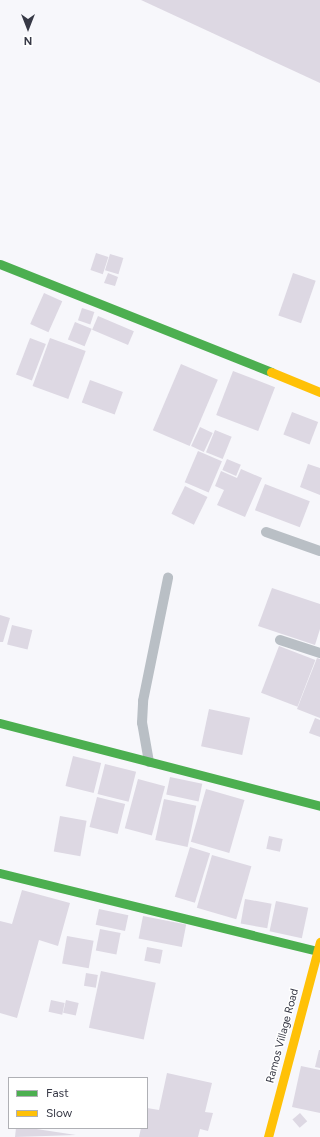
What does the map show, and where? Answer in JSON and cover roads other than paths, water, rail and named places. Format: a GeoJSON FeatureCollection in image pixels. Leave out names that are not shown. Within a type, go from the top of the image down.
{"type":"FeatureCollection","features":[{"type":"Feature","properties":{"kind":"street"},"geometry":{"type":"LineString","coordinates":[[0,264],[320,392]]}},
{"type":"Feature","properties":{"kind":"street"},"geometry":{"type":"LineString","coordinates":[[0,723],[320,806]]}},
{"type":"Feature","properties":{"kind":"street"},"geometry":{"type":"LineString","coordinates":[[0,873],[319,946]]}},
{"type":"Feature","properties":{"kind":"street","name":"Ramos Village Road"},"geometry":{"type":"LineString","coordinates":[[268,1137],[319,946]]}},
{"type":"Feature","properties":{"kind":"lane"},"geometry":{"type":"LineString","coordinates":[[266,532],[320,551]]}},
{"type":"Feature","properties":{"kind":"lane"},"geometry":{"type":"LineString","coordinates":[[149,762],[142,723],[143,700],[168,578]]}},
{"type":"Feature","properties":{"kind":"lane"},"geometry":{"type":"LineString","coordinates":[[280,640],[320,653]]}}]}
